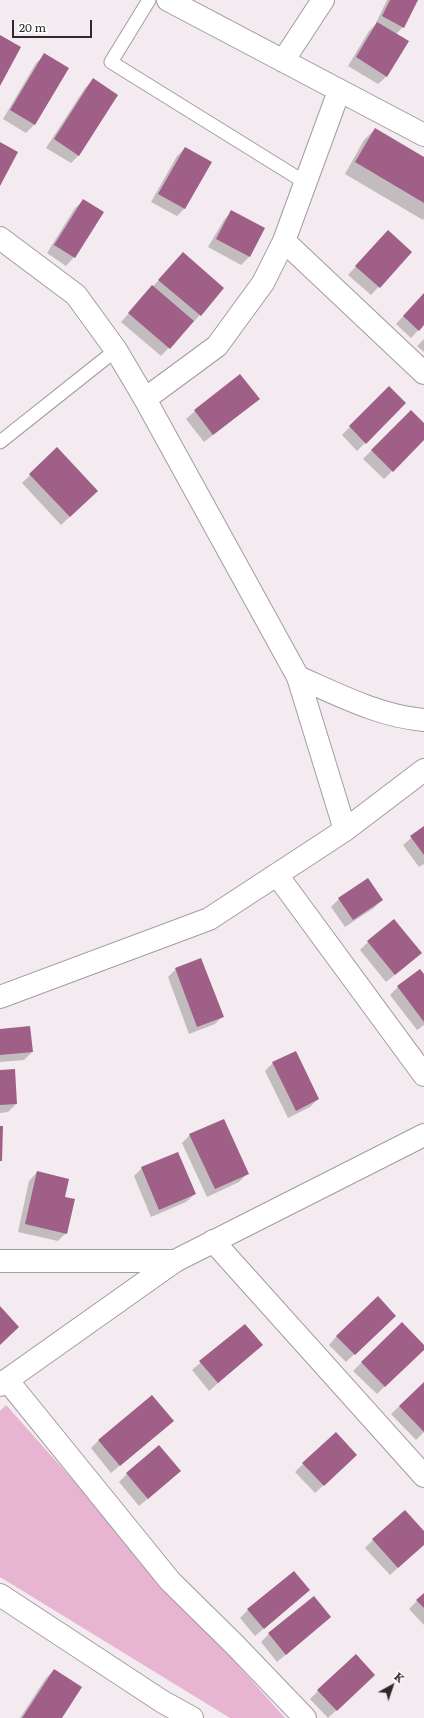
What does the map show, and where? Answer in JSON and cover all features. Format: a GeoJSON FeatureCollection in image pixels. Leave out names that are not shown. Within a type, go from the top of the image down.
{"type":"FeatureCollection","features":[{"type":"Feature","properties":{"kind":"street"},"geometry":{"type":"LineString","coordinates":[[168,0],[424,135]]}},
{"type":"Feature","properties":{"kind":"street"},"geometry":{"type":"LineString","coordinates":[[283,61],[323,0]]}},
{"type":"Feature","properties":{"kind":"street"},"geometry":{"type":"LineString","coordinates":[[145,399],[217,346],[263,283],[284,241],[339,91]]}},
{"type":"Feature","properties":{"kind":"street"},"geometry":{"type":"LineString","coordinates":[[0,238],[76,295],[116,350],[145,399],[298,677],[345,830]]}},
{"type":"Feature","properties":{"kind":"street"},"geometry":{"type":"LineString","coordinates":[[284,241],[424,373]]}},
{"type":"Feature","properties":{"kind":"street"},"geometry":{"type":"LineString","coordinates":[[298,677],[365,707],[411,719],[424,720]]}},
{"type":"Feature","properties":{"kind":"street"},"geometry":{"type":"LineString","coordinates":[[0,997],[209,919],[345,830],[424,770]]}},
{"type":"Feature","properties":{"kind":"street"},"geometry":{"type":"LineString","coordinates":[[277,875],[424,1075]]}},
{"type":"Feature","properties":{"kind":"street"},"geometry":{"type":"LineString","coordinates":[[305,1718],[235,1645],[170,1581],[4,1382],[175,1261],[424,1135]]}},
{"type":"Feature","properties":{"kind":"street"},"geometry":{"type":"LineString","coordinates":[[213,1241],[424,1476]]}},
{"type":"Feature","properties":{"kind":"street"},"geometry":{"type":"LineString","coordinates":[[0,1261],[175,1261]]}},
{"type":"Feature","properties":{"kind":"street"},"geometry":{"type":"LineString","coordinates":[[0,1595],[163,1702],[192,1718]]}},
{"type":"Feature","properties":{"kind":"lane"},"geometry":{"type":"LineString","coordinates":[[149,0],[111,62],[306,183]]}},
{"type":"Feature","properties":{"kind":"lane"},"geometry":{"type":"LineString","coordinates":[[0,442],[116,350]]}},
{"type":"Feature","properties":{"kind":"shaded area"},"geometry":{"type":"Polygon","coordinates":[[[6,1405],[285,1718],[230,1718],[0,1577],[0,1411],[6,1405]]]}},
{"type":"Feature","properties":{"kind":"building"},"geometry":{"type":"Polygon","coordinates":[[[390,0],[418,0],[404,28],[382,16],[390,0]]]}},
{"type":"Feature","properties":{"kind":"building"},"geometry":{"type":"Polygon","coordinates":[[[377,22],[409,41],[387,77],[356,57],[377,22]]]}},
{"type":"Feature","properties":{"kind":"building"},"geometry":{"type":"Polygon","coordinates":[[[0,35],[21,47],[0,86],[0,35]]]}},
{"type":"Feature","properties":{"kind":"building"},"geometry":{"type":"Polygon","coordinates":[[[44,53],[69,68],[35,125],[10,110],[44,53]]]}},
{"type":"Feature","properties":{"kind":"building"},"geometry":{"type":"Polygon","coordinates":[[[93,78],[118,95],[79,156],[54,139],[93,78]]]}},
{"type":"Feature","properties":{"kind":"building"},"geometry":{"type":"Polygon","coordinates":[[[375,128],[424,157],[424,203],[355,162],[375,128]]]}},
{"type":"Feature","properties":{"kind":"building"},"geometry":{"type":"Polygon","coordinates":[[[0,142],[18,152],[0,186],[0,142]]]}},
{"type":"Feature","properties":{"kind":"building"},"geometry":{"type":"Polygon","coordinates":[[[185,147],[212,162],[185,209],[158,194],[185,147]]]}},
{"type":"Feature","properties":{"kind":"building"},"geometry":{"type":"Polygon","coordinates":[[[83,199],[104,212],[75,258],[54,245],[83,199]]]}},
{"type":"Feature","properties":{"kind":"building"},"geometry":{"type":"Polygon","coordinates":[[[231,210],[265,228],[250,257],[216,239],[231,210]]]}},
{"type":"Feature","properties":{"kind":"building"},"geometry":{"type":"Polygon","coordinates":[[[388,230],[412,252],[380,288],[355,266],[388,230]]]}},
{"type":"Feature","properties":{"kind":"building"},"geometry":{"type":"Polygon","coordinates":[[[183,252],[224,288],[201,316],[158,280],[183,252]]]}},
{"type":"Feature","properties":{"kind":"building"},"geometry":{"type":"Polygon","coordinates":[[[152,285],[194,321],[170,349],[128,313],[152,285]]]}},
{"type":"Feature","properties":{"kind":"building"},"geometry":{"type":"Polygon","coordinates":[[[424,293],[424,325],[419,331],[403,316],[424,293]]]}},
{"type":"Feature","properties":{"kind":"building"},"geometry":{"type":"Polygon","coordinates":[[[240,374],[260,399],[213,435],[194,410],[240,374]]]}},
{"type":"Feature","properties":{"kind":"building"},"geometry":{"type":"Polygon","coordinates":[[[389,386],[406,403],[366,444],[349,426],[389,386]]]}},
{"type":"Feature","properties":{"kind":"building"},"geometry":{"type":"Polygon","coordinates":[[[411,410],[424,423],[424,440],[393,472],[371,450],[411,410]]]}},
{"type":"Feature","properties":{"kind":"building"},"geometry":{"type":"Polygon","coordinates":[[[57,447],[98,491],[70,517],[29,474],[57,447]]]}},
{"type":"Feature","properties":{"kind":"building"},"geometry":{"type":"Polygon","coordinates":[[[424,826],[424,855],[410,836],[424,826]]]}},
{"type":"Feature","properties":{"kind":"building"},"geometry":{"type":"Polygon","coordinates":[[[368,878],[383,900],[353,920],[338,898],[368,878]]]}},
{"type":"Feature","properties":{"kind":"building"},"geometry":{"type":"Polygon","coordinates":[[[394,919],[422,953],[395,975],[367,941],[394,919]]]}},
{"type":"Feature","properties":{"kind":"building"},"geometry":{"type":"Polygon","coordinates":[[[201,958],[224,1017],[197,1027],[175,968],[201,958]]]}},
{"type":"Feature","properties":{"kind":"building"},"geometry":{"type":"Polygon","coordinates":[[[420,969],[424,974],[424,1022],[397,986],[420,969]]]}},
{"type":"Feature","properties":{"kind":"building"},"geometry":{"type":"Polygon","coordinates":[[[30,1026],[33,1052],[0,1055],[0,1029],[30,1026]]]}},
{"type":"Feature","properties":{"kind":"building"},"geometry":{"type":"Polygon","coordinates":[[[296,1051],[319,1099],[296,1111],[272,1062],[296,1051]]]}},
{"type":"Feature","properties":{"kind":"building"},"geometry":{"type":"Polygon","coordinates":[[[15,1069],[17,1104],[0,1105],[0,1070],[15,1069]]]}},
{"type":"Feature","properties":{"kind":"building"},"geometry":{"type":"Polygon","coordinates":[[[224,1119],[249,1174],[215,1189],[189,1134],[224,1119]]]}},
{"type":"Feature","properties":{"kind":"building"},"geometry":{"type":"Polygon","coordinates":[[[0,1126],[3,1126],[2,1161],[0,1161],[0,1126]]]}},
{"type":"Feature","properties":{"kind":"building"},"geometry":{"type":"Polygon","coordinates":[[[178,1152],[196,1194],[159,1210],[141,1167],[178,1152]]]}},
{"type":"Feature","properties":{"kind":"building"},"geometry":{"type":"Polygon","coordinates":[[[37,1171],[69,1179],[65,1197],[75,1199],[67,1234],[25,1224],[37,1171]]]}},
{"type":"Feature","properties":{"kind":"building"},"geometry":{"type":"Polygon","coordinates":[[[378,1296],[396,1316],[355,1355],[336,1336],[378,1296]]]}},
{"type":"Feature","properties":{"kind":"building"},"geometry":{"type":"Polygon","coordinates":[[[0,1306],[19,1327],[0,1345],[0,1306]]]}},
{"type":"Feature","properties":{"kind":"building"},"geometry":{"type":"Polygon","coordinates":[[[402,1322],[424,1345],[424,1350],[385,1387],[361,1362],[402,1322]]]}},
{"type":"Feature","properties":{"kind":"building"},"geometry":{"type":"Polygon","coordinates":[[[245,1324],[263,1345],[218,1383],[199,1361],[245,1324]]]}},
{"type":"Feature","properties":{"kind":"building"},"geometry":{"type":"Polygon","coordinates":[[[424,1382],[424,1432],[399,1406],[424,1382]]]}},
{"type":"Feature","properties":{"kind":"building"},"geometry":{"type":"Polygon","coordinates":[[[152,1395],[174,1421],[120,1466],[98,1440],[152,1395]]]}},
{"type":"Feature","properties":{"kind":"building"},"geometry":{"type":"Polygon","coordinates":[[[336,1432],[357,1455],[324,1486],[302,1463],[336,1432]]]}},
{"type":"Feature","properties":{"kind":"building"},"geometry":{"type":"Polygon","coordinates":[[[159,1445],[181,1471],[148,1499],[126,1473],[159,1445]]]}},
{"type":"Feature","properties":{"kind":"building"},"geometry":{"type":"Polygon","coordinates":[[[405,1510],[424,1531],[424,1545],[398,1568],[372,1539],[405,1510]]]}},
{"type":"Feature","properties":{"kind":"building"},"geometry":{"type":"Polygon","coordinates":[[[294,1571],[310,1590],[264,1629],[247,1609],[294,1571]]]}},
{"type":"Feature","properties":{"kind":"building"},"geometry":{"type":"Polygon","coordinates":[[[424,1593],[424,1608],[416,1600],[424,1593]]]}},
{"type":"Feature","properties":{"kind":"building"},"geometry":{"type":"Polygon","coordinates":[[[314,1596],[331,1617],[286,1655],[268,1633],[314,1596]]]}},
{"type":"Feature","properties":{"kind":"building"},"geometry":{"type":"Polygon","coordinates":[[[356,1654],[375,1675],[337,1711],[317,1690],[356,1654]]]}},
{"type":"Feature","properties":{"kind":"building"},"geometry":{"type":"Polygon","coordinates":[[[54,1669],[82,1687],[62,1718],[22,1718],[54,1669]]]}}]}
